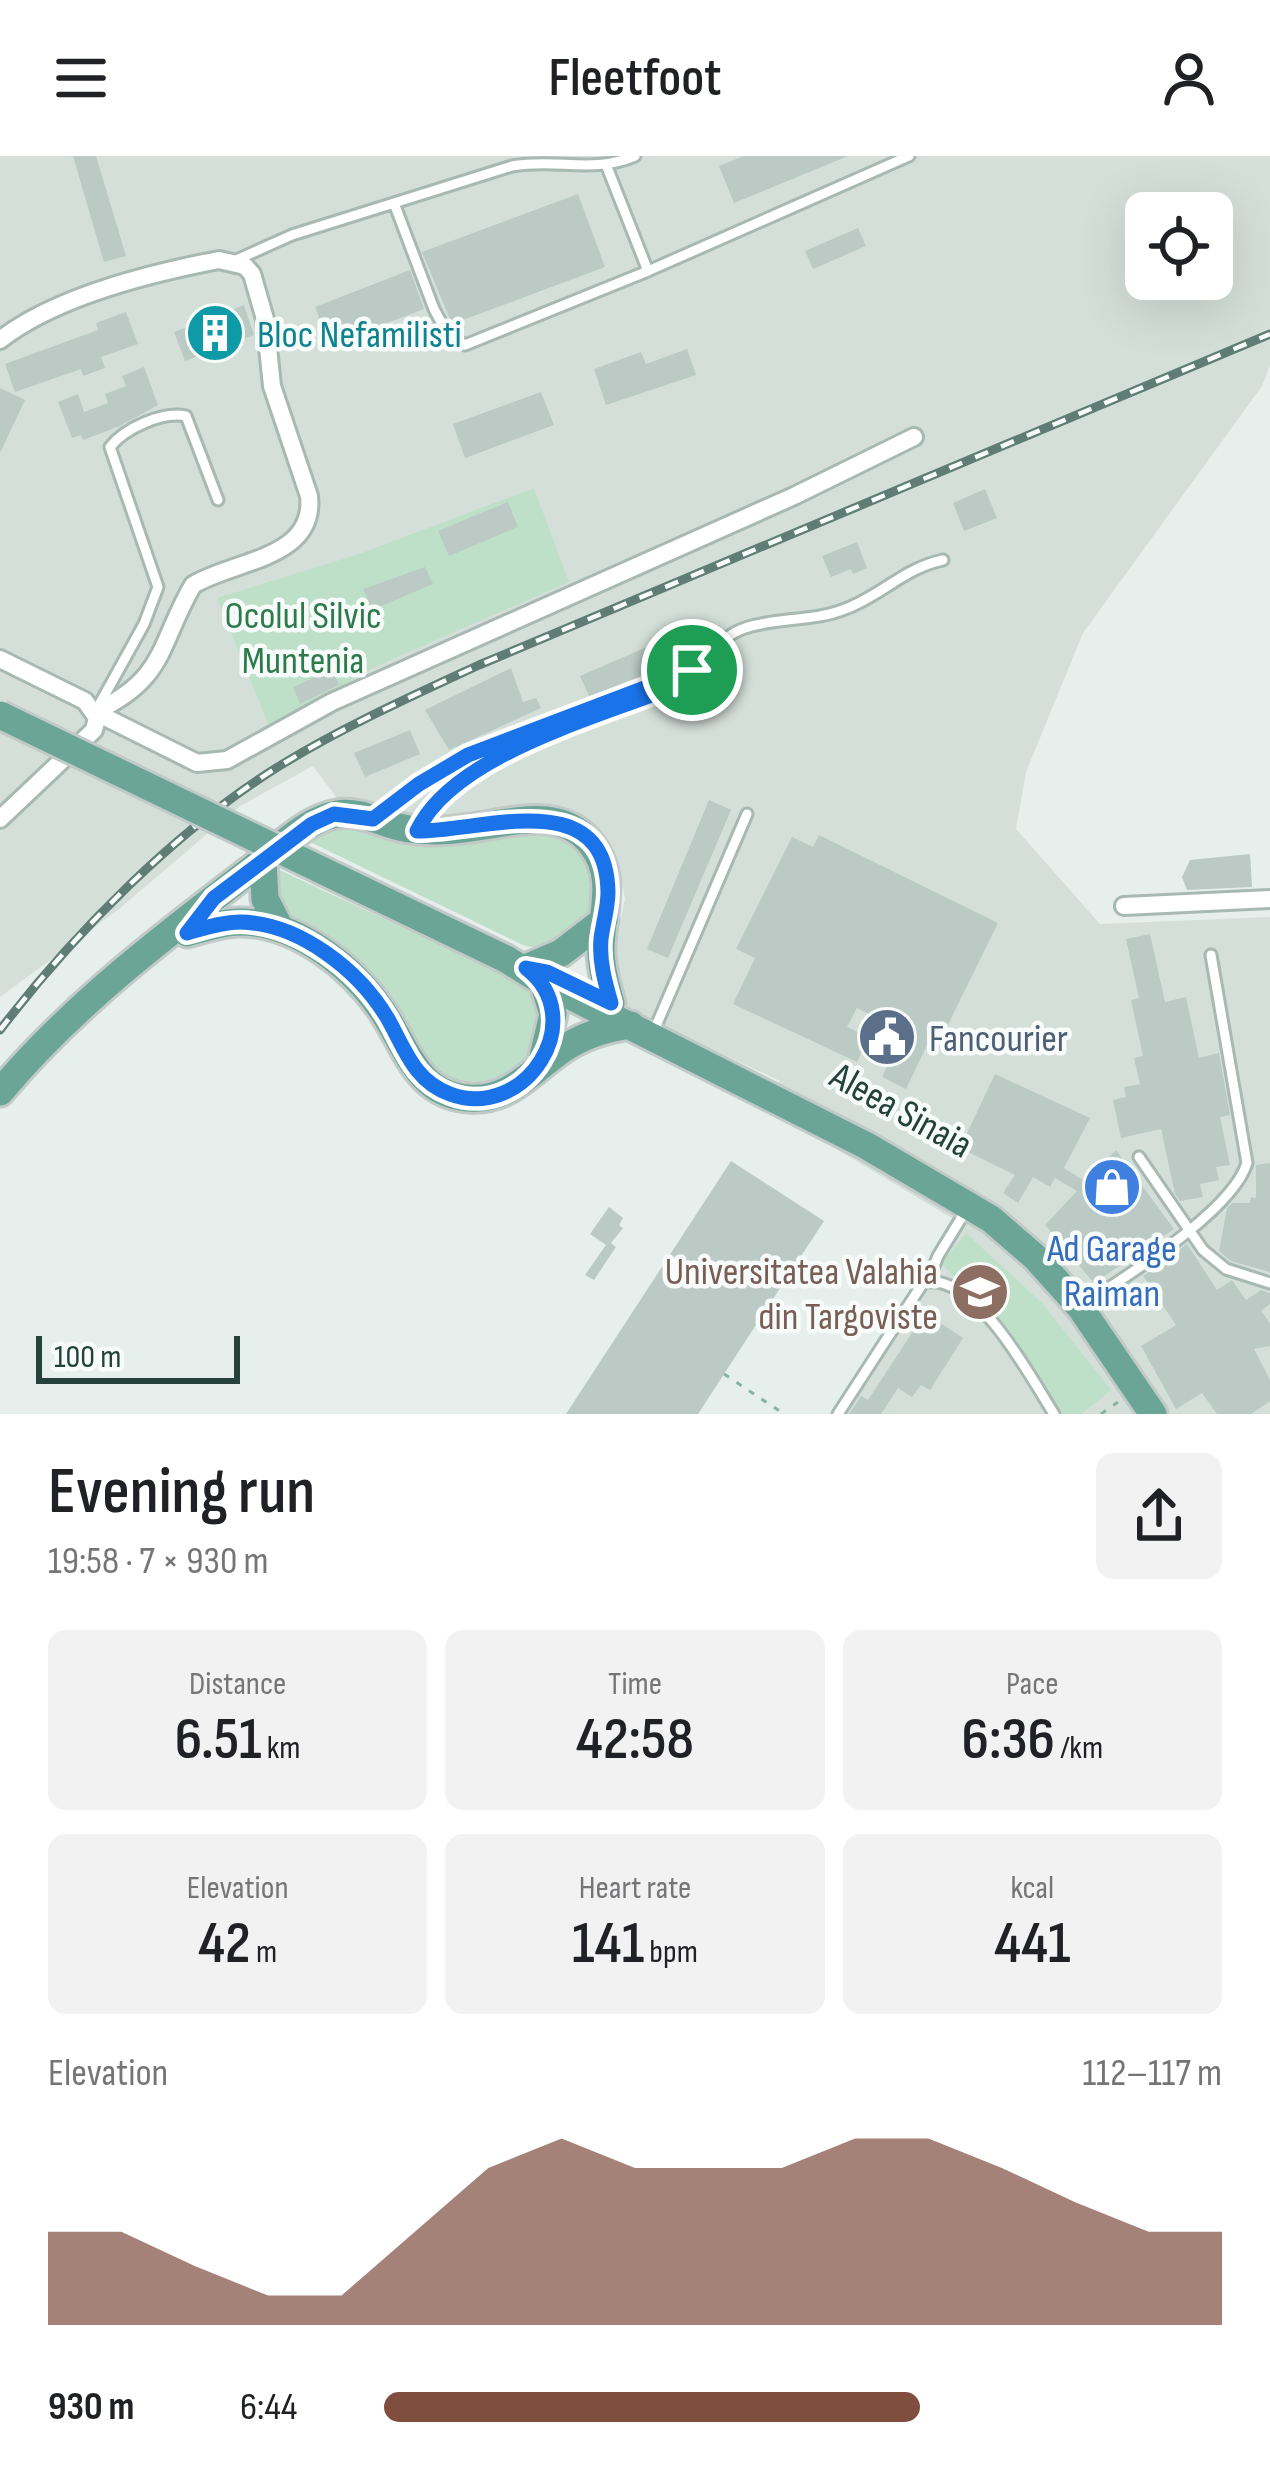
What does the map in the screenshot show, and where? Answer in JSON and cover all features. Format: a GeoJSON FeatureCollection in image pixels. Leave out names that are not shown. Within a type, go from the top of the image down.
{"type":"FeatureCollection","features":[{"type":"Feature","properties":{"kind":"main road"},"geometry":{"type":"LineString","coordinates":[[0,715],[525,970],[552,1002],[541,1065]]}},
{"type":"Feature","properties":{"kind":"main road"},"geometry":{"type":"LineString","coordinates":[[0,1092],[79,1010],[219,894],[321,819],[347,813],[417,831],[468,829],[520,819],[558,821],[587,838],[604,867],[608,893],[601,954],[611,1003]]}},
{"type":"Feature","properties":{"kind":"main road"},"geometry":{"type":"LineString","coordinates":[[263,860],[266,923]]}},
{"type":"Feature","properties":{"kind":"main road"},"geometry":{"type":"LineString","coordinates":[[219,894],[352,975],[381,1008],[406,1057],[433,1086],[452,1095],[490,1097],[519,1084],[579,1039],[643,1025]]}},
{"type":"Feature","properties":{"kind":"main road"},"geometry":{"type":"LineString","coordinates":[[0,1110],[53,1048],[187,933],[219,894]]}},
{"type":"Feature","properties":{"kind":"main road"},"geometry":{"type":"LineString","coordinates":[[525,970],[561,952],[604,920]]}},
{"type":"Feature","properties":{"kind":"main road"},"geometry":{"type":"LineString","coordinates":[[187,933],[221,923],[266,923]]}},
{"type":"Feature","properties":{"kind":"main road","name":"Aleea Sinaia"},"geometry":{"type":"LineString","coordinates":[[525,970],[547,972],[611,1003],[970,1205],[1014,1237],[1065,1290],[1153,1414]]}},
{"type":"Feature","properties":{"kind":"main road","name":"Aleea Sinaia"},"geometry":{"type":"LineString","coordinates":[[525,970],[877,1137],[975,1194],[1029,1236],[1089,1301],[1166,1414]]}},
{"type":"Feature","properties":{"kind":"street"},"geometry":{"type":"LineString","coordinates":[[0,340],[27,321],[62,306],[219,260],[233,261],[252,274],[262,302],[272,386],[309,496],[311,514],[306,529],[289,545],[193,585],[154,668],[135,689],[95,712]]}},
{"type":"Feature","properties":{"kind":"street"},"geometry":{"type":"LineString","coordinates":[[0,659],[85,700],[95,712],[197,764],[227,760],[332,702],[809,489],[914,437]]}},
{"type":"Feature","properties":{"kind":"street"},"geometry":{"type":"LineString","coordinates":[[0,819],[94,730],[95,712]]}},
{"type":"Feature","properties":{"kind":"street"},"geometry":{"type":"LineString","coordinates":[[1124,907],[1270,899]]}},
{"type":"Feature","properties":{"kind":"lane"},"geometry":{"type":"LineString","coordinates":[[233,261],[276,241],[467,178],[538,161],[608,166],[635,156]]}},
{"type":"Feature","properties":{"kind":"lane"},"geometry":{"type":"LineString","coordinates":[[394,203],[434,309],[448,334],[465,345],[648,272],[909,156]]}},
{"type":"Feature","properties":{"kind":"lane"},"geometry":{"type":"LineString","coordinates":[[608,166],[648,272]]}},
{"type":"Feature","properties":{"kind":"lane"},"geometry":{"type":"LineString","coordinates":[[95,712],[144,624],[158,587],[110,447],[114,440],[152,421],[186,416],[218,500]]}},
{"type":"Feature","properties":{"kind":"lane"},"geometry":{"type":"LineString","coordinates":[[417,831],[439,796],[478,766],[672,687],[729,635],[747,627],[842,610],[868,600],[904,572],[943,560]]}},
{"type":"Feature","properties":{"kind":"lane"},"geometry":{"type":"LineString","coordinates":[[373,819],[468,755],[692,670]]}},
{"type":"Feature","properties":{"kind":"lane"},"geometry":{"type":"LineString","coordinates":[[643,1025],[747,814]]}},
{"type":"Feature","properties":{"kind":"lane"},"geometry":{"type":"LineString","coordinates":[[1089,1301],[1190,1231],[1242,1180],[1247,1163],[1211,955]]}},
{"type":"Feature","properties":{"kind":"lane"},"geometry":{"type":"LineString","coordinates":[[1138,1157],[1203,1250],[1226,1269],[1270,1283]]}},
{"type":"Feature","properties":{"kind":"lane"},"geometry":{"type":"LineString","coordinates":[[838,1414],[928,1281],[970,1205]]}},
{"type":"Feature","properties":{"kind":"lane"},"geometry":{"type":"LineString","coordinates":[[928,1281],[950,1285],[992,1319],[1054,1414]]}},
{"type":"Feature","properties":{"kind":"path"},"geometry":{"type":"LineString","coordinates":[[724,1374],[784,1414]]}},
{"type":"Feature","properties":{"kind":"path"},"geometry":{"type":"LineString","coordinates":[[1101,1414],[1118,1402]]}},
{"type":"Feature","properties":{"kind":"shaded area"},"geometry":{"type":"Polygon","coordinates":[[[0,156],[1270,156],[1270,365],[1262,386],[1083,633],[1026,772],[1016,829],[1100,924],[1270,917],[1270,1414],[831,1414],[955,1220],[766,1107],[780,1081],[626,1009],[617,980],[617,937],[625,899],[619,866],[601,832],[569,809],[537,804],[455,817],[407,817],[341,803],[313,766],[240,806],[119,909],[0,997],[0,156]]]}},
{"type":"Feature","properties":{"kind":"green space","name":"Ocolul Silvic Muntenia"},"geometry":{"type":"Polygon","coordinates":[[[534,488],[569,582],[375,667],[270,728],[217,598],[359,554],[534,488]]]}},
{"type":"Feature","properties":{"kind":"green space"},"geometry":{"type":"Polygon","coordinates":[[[332,824],[463,845],[530,831],[554,832],[591,862],[595,911],[564,938],[545,946],[525,946],[308,841],[332,824]]]}},
{"type":"Feature","properties":{"kind":"green space"},"geometry":{"type":"Polygon","coordinates":[[[273,867],[533,988],[543,998],[542,1010],[535,1044],[524,1062],[505,1077],[479,1086],[457,1082],[438,1070],[362,965],[276,910],[273,867]]]}},
{"type":"Feature","properties":{"kind":"green space"},"geometry":{"type":"Polygon","coordinates":[[[966,1233],[1043,1304],[1111,1390],[1082,1414],[1062,1414],[989,1310],[941,1264],[966,1233]]]}},
{"type":"Feature","properties":{"kind":"building"},"geometry":{"type":"Polygon","coordinates":[[[73,156],[96,156],[126,256],[104,262],[73,156]]]}},
{"type":"Feature","properties":{"kind":"building"},"geometry":{"type":"Polygon","coordinates":[[[744,156],[848,156],[734,203],[719,166],[744,156]]]}},
{"type":"Feature","properties":{"kind":"building"},"geometry":{"type":"Polygon","coordinates":[[[578,194],[605,267],[452,324],[422,252],[578,194]]]}},
{"type":"Feature","properties":{"kind":"building"},"geometry":{"type":"Polygon","coordinates":[[[858,228],[866,246],[813,269],[805,251],[858,228]]]}},
{"type":"Feature","properties":{"kind":"building"},"geometry":{"type":"Polygon","coordinates":[[[410,270],[424,309],[329,345],[315,307],[410,270]]]}},
{"type":"Feature","properties":{"kind":"building","name":"Bloc Nefamilisti"},"geometry":{"type":"Polygon","coordinates":[[[244,305],[254,335],[185,361],[174,332],[244,305]]]}},
{"type":"Feature","properties":{"kind":"building"},"geometry":{"type":"Polygon","coordinates":[[[126,312],[138,344],[101,357],[105,368],[83,376],[81,369],[15,392],[5,364],[98,330],[96,323],[126,312]]]}},
{"type":"Feature","properties":{"kind":"building"},"geometry":{"type":"Polygon","coordinates":[[[687,349],[696,375],[606,405],[594,369],[641,352],[646,364],[687,349]]]}},
{"type":"Feature","properties":{"kind":"building"},"geometry":{"type":"Polygon","coordinates":[[[144,367],[158,405],[120,426],[83,440],[81,435],[72,438],[58,402],[78,394],[84,412],[108,403],[105,394],[126,386],[122,376],[144,367]]]}},
{"type":"Feature","properties":{"kind":"building"},"geometry":{"type":"Polygon","coordinates":[[[0,388],[25,400],[0,453],[0,388]]]}},
{"type":"Feature","properties":{"kind":"building"},"geometry":{"type":"Polygon","coordinates":[[[541,392],[554,425],[465,458],[453,424],[541,392]]]}},
{"type":"Feature","properties":{"kind":"building"},"geometry":{"type":"Polygon","coordinates":[[[985,489],[997,518],[964,531],[953,503],[985,489]]]}},
{"type":"Feature","properties":{"kind":"building","name":"Ocolul Silvic Muntenia"},"geometry":{"type":"Polygon","coordinates":[[[508,502],[518,527],[449,556],[438,531],[508,502]]]}},
{"type":"Feature","properties":{"kind":"building"},"geometry":{"type":"Polygon","coordinates":[[[857,542],[867,568],[831,577],[822,556],[857,542]]]}},
{"type":"Feature","properties":{"kind":"building"},"geometry":{"type":"Polygon","coordinates":[[[425,567],[433,584],[372,610],[363,589],[425,567]]]}},
{"type":"Feature","properties":{"kind":"building"},"geometry":{"type":"Polygon","coordinates":[[[647,647],[658,674],[591,700],[580,676],[647,647]]]}},
{"type":"Feature","properties":{"kind":"building"},"geometry":{"type":"Polygon","coordinates":[[[511,668],[523,702],[536,698],[541,708],[449,750],[425,710],[511,668]]]}},
{"type":"Feature","properties":{"kind":"building"},"geometry":{"type":"Polygon","coordinates":[[[333,669],[339,685],[300,704],[293,687],[333,669]]]}},
{"type":"Feature","properties":{"kind":"building"},"geometry":{"type":"Polygon","coordinates":[[[410,730],[420,754],[365,777],[354,753],[410,730]]]}},
{"type":"Feature","properties":{"kind":"building"},"geometry":{"type":"Polygon","coordinates":[[[709,800],[731,810],[668,958],[647,949],[709,800]]]}},
{"type":"Feature","properties":{"kind":"building"},"geometry":{"type":"Polygon","coordinates":[[[819,835],[998,923],[937,1047],[928,1043],[906,1089],[882,1077],[904,1031],[857,1008],[847,1027],[869,1037],[857,1062],[733,1004],[755,958],[736,949],[792,837],[813,847],[819,835]]]}},
{"type":"Feature","properties":{"kind":"building"},"geometry":{"type":"Polygon","coordinates":[[[1250,854],[1252,887],[1187,890],[1182,877],[1190,860],[1250,854]]]}},
{"type":"Feature","properties":{"kind":"building"},"geometry":{"type":"Polygon","coordinates":[[[1150,934],[1165,1002],[1186,997],[1199,1058],[1219,1053],[1230,1115],[1220,1117],[1230,1165],[1216,1167],[1219,1180],[1200,1184],[1203,1197],[1180,1201],[1161,1129],[1121,1138],[1113,1100],[1126,1097],[1124,1087],[1140,1084],[1134,1058],[1143,1056],[1131,1000],[1139,998],[1126,939],[1150,934]]]}},
{"type":"Feature","properties":{"kind":"building"},"geometry":{"type":"Polygon","coordinates":[[[995,1074],[1090,1118],[1064,1168],[1086,1182],[1116,1150],[1174,1229],[1094,1283],[1045,1225],[1077,1191],[1055,1178],[1050,1187],[1033,1177],[1018,1203],[1003,1193],[1015,1175],[960,1148],[995,1074]]]}},
{"type":"Feature","properties":{"kind":"building"},"geometry":{"type":"Polygon","coordinates":[[[731,1161],[824,1221],[698,1414],[566,1414],[731,1161]]]}},
{"type":"Feature","properties":{"kind":"building"},"geometry":{"type":"Polygon","coordinates":[[[1270,1163],[1270,1272],[1231,1261],[1219,1251],[1227,1208],[1256,1198],[1256,1165],[1270,1163]]]}},
{"type":"Feature","properties":{"kind":"building"},"geometry":{"type":"Polygon","coordinates":[[[609,1207],[623,1218],[619,1225],[623,1228],[594,1280],[585,1275],[606,1245],[590,1234],[609,1207]]]}},
{"type":"Feature","properties":{"kind":"building"},"geometry":{"type":"Polygon","coordinates":[[[1187,1244],[1217,1290],[1232,1280],[1246,1300],[1261,1290],[1270,1293],[1270,1304],[1261,1311],[1270,1323],[1270,1346],[1254,1349],[1270,1380],[1270,1401],[1251,1414],[1217,1414],[1202,1393],[1176,1409],[1141,1346],[1176,1325],[1143,1276],[1187,1244]]]}},
{"type":"Feature","properties":{"kind":"building"},"geometry":{"type":"Polygon","coordinates":[[[925,1313],[963,1338],[930,1390],[921,1385],[912,1397],[898,1388],[881,1414],[849,1414],[861,1396],[868,1400],[925,1313]]]}},
{"type":"Feature","properties":{"kind":"railway"},"geometry":{"type":"LineString","coordinates":[[0,1030],[94,920],[166,851],[242,791],[330,737],[479,665],[1270,334]]}},
{"type":"Feature","properties":{"kind":"place","name":"Bloc Nefamilisti"},"geometry":{"type":"Point","coordinates":[215,333]}},
{"type":"Feature","properties":{"kind":"place","name":"Fancourier"},"geometry":{"type":"Point","coordinates":[887,1037]}},
{"type":"Feature","properties":{"kind":"place","name":"Ad Garage Raiman"},"geometry":{"type":"Point","coordinates":[1112,1187]}},
{"type":"Feature","properties":{"kind":"place","name":"Universitatea Valahia din Targoviste"},"geometry":{"type":"Point","coordinates":[980,1292]}},
{"type":"Feature","properties":{"kind":"route"},"geometry":{"type":"LineString","coordinates":[[692,670],[672,687],[478,766],[439,796],[417,831],[468,829],[520,819],[558,821],[587,838],[604,867],[608,893],[601,954],[611,1003],[547,972],[526,968],[549,994],[551,1032],[541,1065],[506,1092],[471,1099],[433,1086],[406,1057],[381,1008],[352,975],[280,928],[236,922],[187,933],[214,898],[321,819],[347,813],[373,819],[468,755],[692,670]]}}]}
